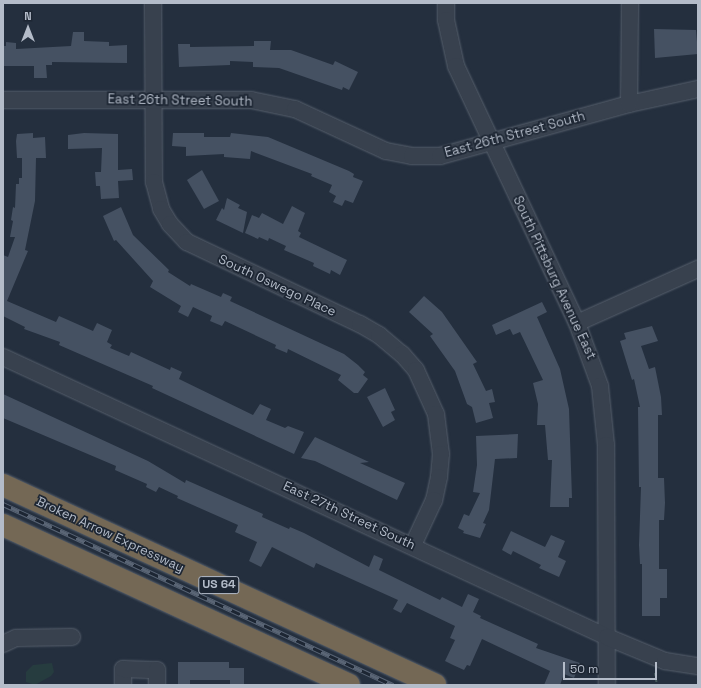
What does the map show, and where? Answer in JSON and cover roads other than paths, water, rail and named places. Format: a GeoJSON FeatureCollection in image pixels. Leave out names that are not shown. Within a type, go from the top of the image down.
{"type":"FeatureCollection","features":[{"type":"Feature","properties":{"kind":"highway","name":"Broken Arrow Expressway"},"geometry":{"type":"LineString","coordinates":[[3,485],[435,685]]}},
{"type":"Feature","properties":{"kind":"highway","name":"US 64"},"geometry":{"type":"LineString","coordinates":[[3,525],[349,685]]}},
{"type":"Feature","properties":{"kind":"street","name":"South Oswego Place"},"geometry":{"type":"LineString","coordinates":[[153,3],[154,182],[156,196],[170,224],[178,234],[204,252],[372,331],[402,354],[416,370],[436,414],[441,454],[440,477],[434,500],[413,545]]}},
{"type":"Feature","properties":{"kind":"street","name":"South Pittsburg Avenue East"},"geometry":{"type":"LineString","coordinates":[[446,3],[448,32],[456,66],[577,323],[596,374],[604,415],[607,685]]}},
{"type":"Feature","properties":{"kind":"street"},"geometry":{"type":"LineString","coordinates":[[629,104],[630,3]]}},
{"type":"Feature","properties":{"kind":"street","name":"East 26th Street South"},"geometry":{"type":"LineString","coordinates":[[3,100],[216,99],[275,104],[313,116],[386,151],[412,156],[440,156],[629,104],[698,89]]}},
{"type":"Feature","properties":{"kind":"street"},"geometry":{"type":"LineString","coordinates":[[577,323],[698,269]]}},
{"type":"Feature","properties":{"kind":"street","name":"East 27th Street South"},"geometry":{"type":"LineString","coordinates":[[3,357],[413,545],[607,637],[665,661],[698,666]]}},
{"type":"Feature","properties":{"kind":"street"},"geometry":{"type":"LineString","coordinates":[[3,644],[16,638],[72,637]]}},
{"type":"Feature","properties":{"kind":"street"},"geometry":{"type":"LineString","coordinates":[[123,685],[123,669],[157,670],[157,685]]}},
{"type":"Feature","properties":{"kind":"railway"},"geometry":{"type":"LineString","coordinates":[[3,504],[393,685]]}}]}
